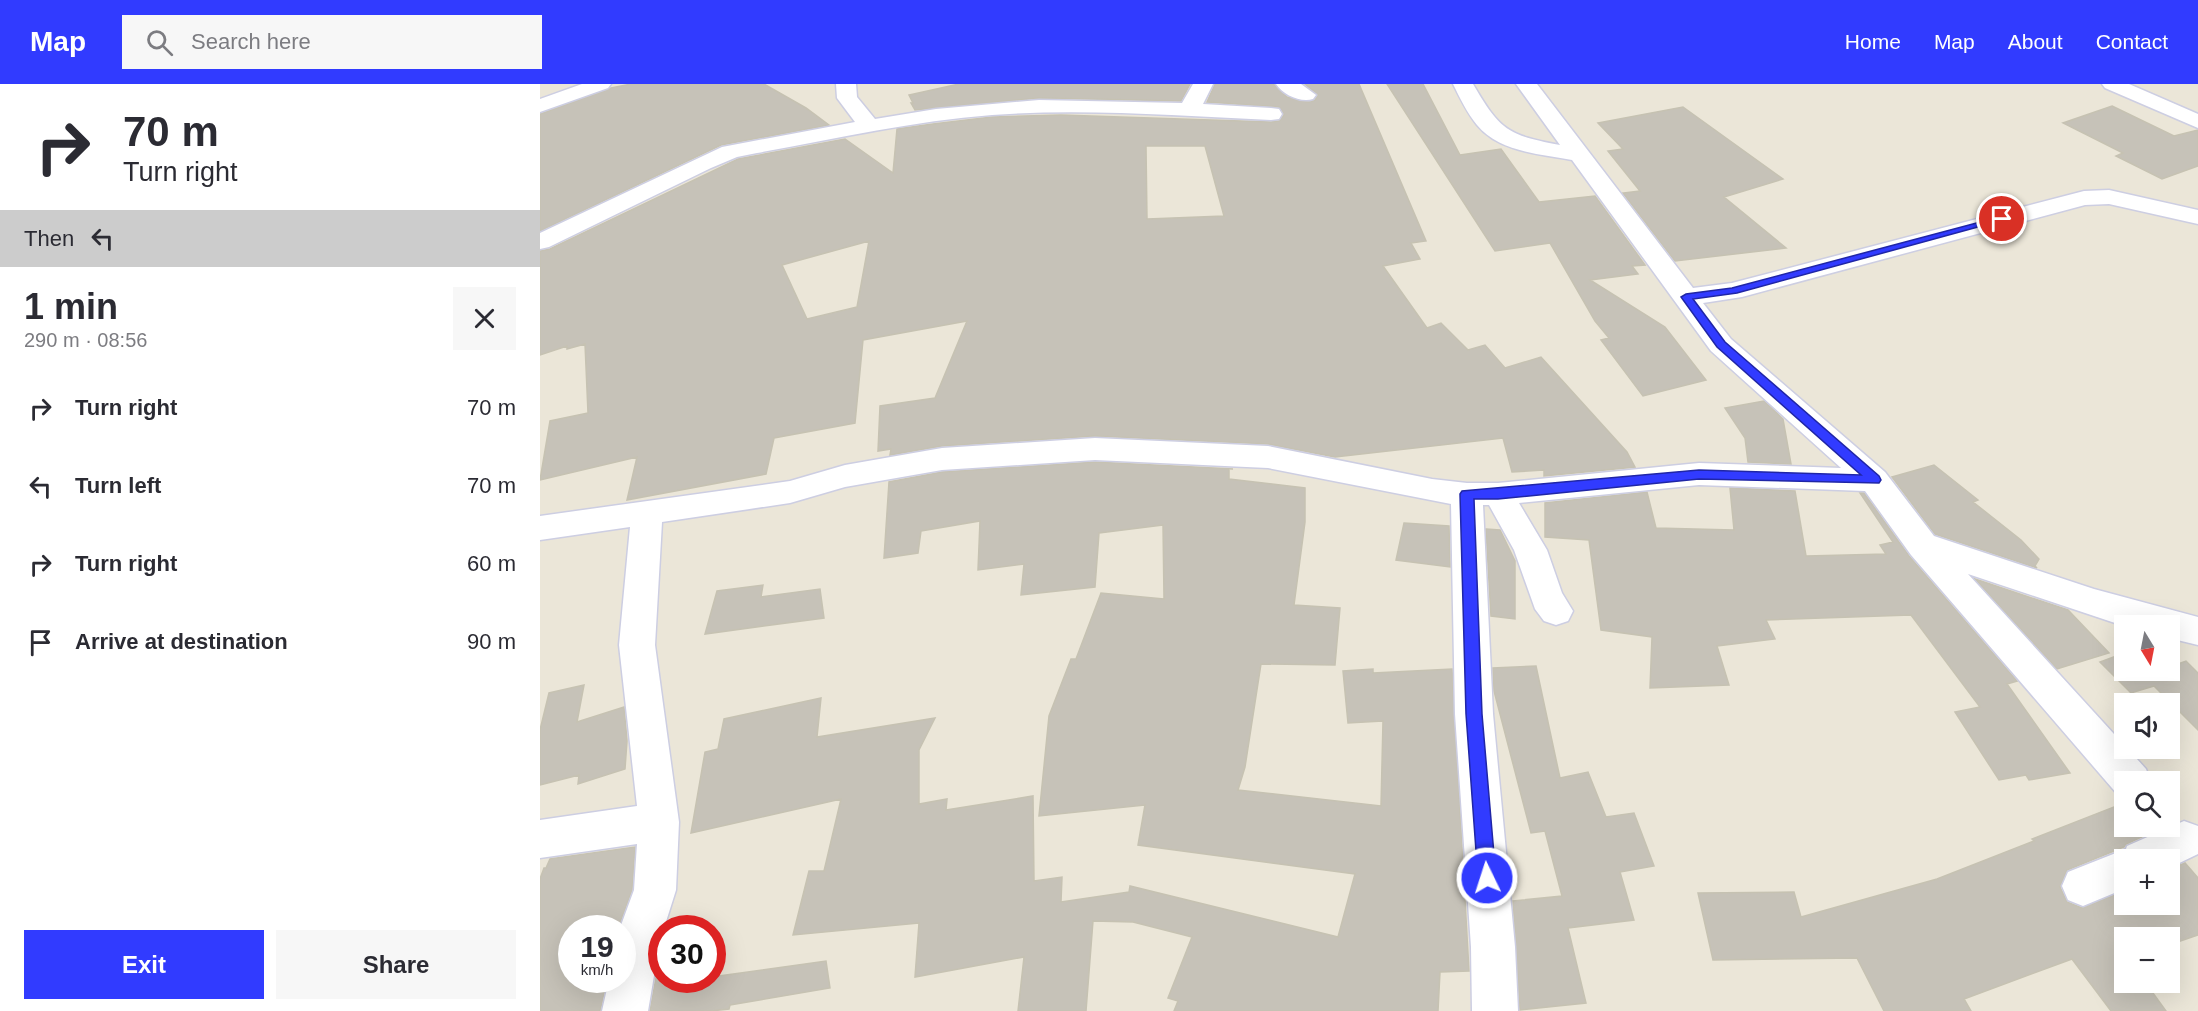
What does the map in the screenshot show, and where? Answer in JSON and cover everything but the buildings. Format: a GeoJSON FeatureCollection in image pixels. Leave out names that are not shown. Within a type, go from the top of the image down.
{"type":"FeatureCollection","features":[{"type":"Feature","properties":{"kind":"street"},"geometry":{"type":"LineString","coordinates":[[540,106],[601,84]]}},
{"type":"Feature","properties":{"kind":"street"},"geometry":{"type":"LineString","coordinates":[[846,84],[847,98],[870,127]]}},
{"type":"Feature","properties":{"kind":"street"},"geometry":{"type":"LineString","coordinates":[[1017,84],[1039,106]]}},
{"type":"Feature","properties":{"kind":"street"},"geometry":{"type":"LineString","coordinates":[[1189,110],[1203,84]]}},
{"type":"Feature","properties":{"kind":"street"},"geometry":{"type":"LineString","coordinates":[[1286,84],[1306,95]]}},
{"type":"Feature","properties":{"kind":"street"},"geometry":{"type":"LineString","coordinates":[[1463,84],[1484,120],[1498,133],[1511,139],[1578,155]]}},
{"type":"Feature","properties":{"kind":"street"},"geometry":{"type":"LineString","coordinates":[[1527,84],[1721,345],[1874,480],[1923,546],[2122,771]]}},
{"type":"Feature","properties":{"kind":"street"},"geometry":{"type":"LineString","coordinates":[[2112,84],[2198,122]]}},
{"type":"Feature","properties":{"kind":"street"},"geometry":{"type":"LineString","coordinates":[[540,242],[730,152],[870,127],[990,109],[1039,106],[1271,114]]}},
{"type":"Feature","properties":{"kind":"street"},"geometry":{"type":"LineString","coordinates":[[1686,297],[1733,291],[2084,198],[2109,197],[2198,217]]}},
{"type":"Feature","properties":{"kind":"street"},"geometry":{"type":"LineString","coordinates":[[540,528],[790,492],[845,476],[942,459],[1095,449],[1268,457],[1432,490],[1482,494],[1699,474],[1874,480]]}},
{"type":"Feature","properties":{"kind":"street"},"geometry":{"type":"LineString","coordinates":[[1482,494],[1530,550],[1546,599],[1556,611]]}},
{"type":"Feature","properties":{"kind":"street"},"geometry":{"type":"LineString","coordinates":[[1482,494],[1474,714],[1493,948],[1495,1011]]}},
{"type":"Feature","properties":{"kind":"street"},"geometry":{"type":"LineString","coordinates":[[625,1011],[639,937],[655,890],[659,822],[637,645],[647,514]]}},
{"type":"Feature","properties":{"kind":"street"},"geometry":{"type":"LineString","coordinates":[[1923,546],[2085,601],[2148,620],[2198,631]]}},
{"type":"Feature","properties":{"kind":"street"},"geometry":{"type":"LineString","coordinates":[[540,839],[659,822]]}},
{"type":"Feature","properties":{"kind":"street"},"geometry":{"type":"LineString","coordinates":[[2165,849],[2184,840]]}},
{"type":"Feature","properties":{"kind":"street"},"geometry":{"type":"LineString","coordinates":[[2083,886],[2114,872]]}},
{"type":"Feature","properties":{"kind":"route"},"geometry":{"type":"LineString","coordinates":[[1487,878],[1474,714],[1467,494],[1498,494],[1699,474],[1874,480],[1721,345],[1686,297],[1733,291],[2002,219]]}}]}
